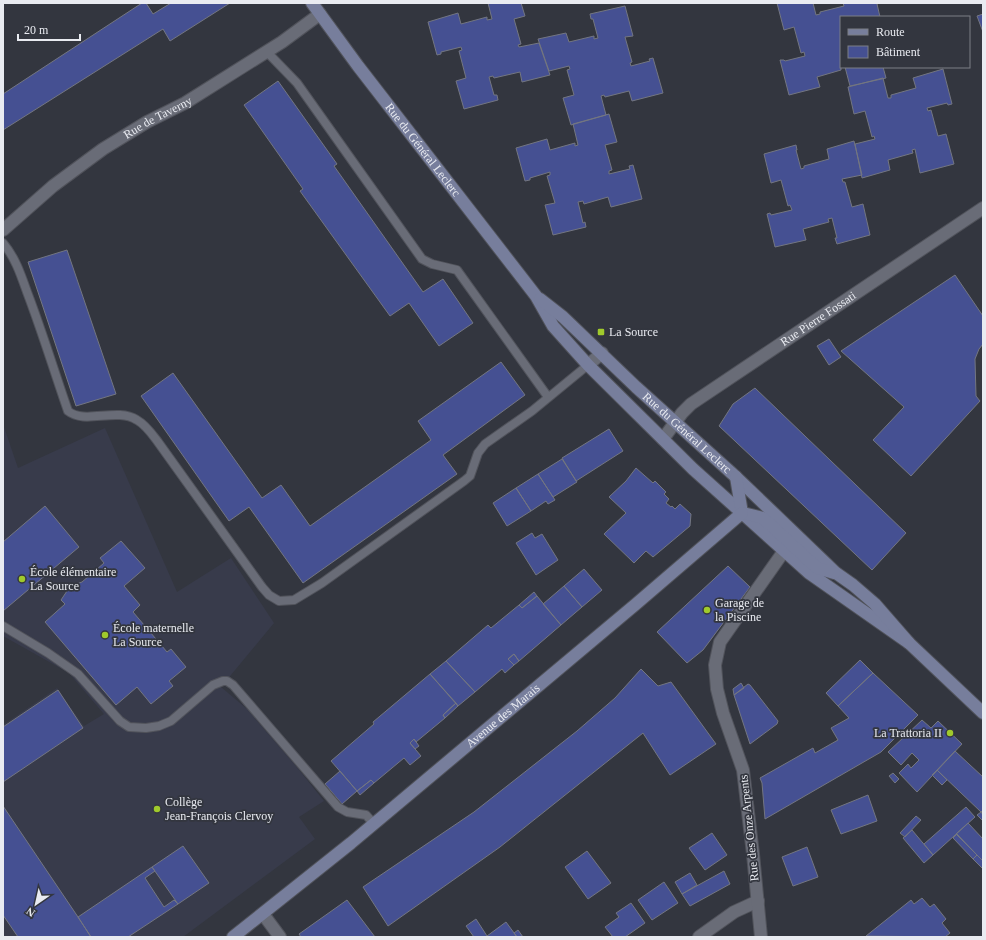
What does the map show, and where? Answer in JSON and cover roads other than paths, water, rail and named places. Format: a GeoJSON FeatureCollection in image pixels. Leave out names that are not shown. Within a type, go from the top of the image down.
{"type":"FeatureCollection","features":[{"type":"Feature","properties":{"kind":"main road","name":"Rue du Général Leclerc"},"geometry":{"type":"LineString","coordinates":[[312,3],[431,161],[536,296],[553,326],[588,365],[693,469],[742,513],[786,547],[817,568],[836,573]]}},
{"type":"Feature","properties":{"kind":"main road","name":"Rue du Général Leclerc"},"geometry":{"type":"LineString","coordinates":[[536,296],[563,317],[602,353],[636,387],[736,478],[836,573],[875,604],[909,643],[983,713]]}},
{"type":"Feature","properties":{"kind":"main road"},"geometry":{"type":"LineString","coordinates":[[736,478],[742,513]]}},
{"type":"Feature","properties":{"kind":"main road","name":"Avenue des Marais"},"geometry":{"type":"LineString","coordinates":[[233,937],[374,824],[742,513]]}},
{"type":"Feature","properties":{"kind":"main road","name":"Rue du Général Leclerc"},"geometry":{"type":"LineString","coordinates":[[786,547],[827,587],[909,643]]}},
{"type":"Feature","properties":{"kind":"street","name":"Rue de Taverny"},"geometry":{"type":"LineString","coordinates":[[4,226],[53,186],[103,149],[147,122],[186,102],[290,36],[320,14]]}},
{"type":"Feature","properties":{"kind":"street","name":"Rue Pierre Fossati"},"geometry":{"type":"LineString","coordinates":[[663,439],[675,422],[698,398],[983,208]]}},
{"type":"Feature","properties":{"kind":"street"},"geometry":{"type":"LineString","coordinates":[[588,365],[602,353]]}},
{"type":"Feature","properties":{"kind":"street","name":"Rue des Onze Arpents"},"geometry":{"type":"LineString","coordinates":[[761,937],[743,770],[718,695],[715,665],[720,642],[786,547]]}},
{"type":"Feature","properties":{"kind":"street"},"geometry":{"type":"LineString","coordinates":[[699,937],[734,912],[758,901]]}},
{"type":"Feature","properties":{"kind":"street"},"geometry":{"type":"LineString","coordinates":[[263,914],[280,937]]}},
{"type":"Feature","properties":{"kind":"lane"},"geometry":{"type":"LineString","coordinates":[[266,51],[297,83],[422,259],[432,264],[457,270],[548,397]]}},
{"type":"Feature","properties":{"kind":"lane"},"geometry":{"type":"LineString","coordinates":[[3,243],[10,251],[18,269],[35,313],[68,411],[82,417],[104,414],[122,415],[136,419],[146,428],[158,442],[262,587],[269,595],[279,601],[294,600],[322,583],[464,481],[470,476],[478,453],[485,444],[532,411],[588,365]]}},
{"type":"Feature","properties":{"kind":"lane"},"geometry":{"type":"LineString","coordinates":[[3,626],[48,653],[78,674],[120,721],[129,727],[146,728],[159,726],[171,721],[213,685],[223,680],[227,681],[233,685],[338,807],[347,812],[366,815],[374,824]]}},
{"type":"Feature","properties":{"kind":"place","name":"La Source"},"geometry":{"type":"Point","coordinates":[601,332]}},
{"type":"Feature","properties":{"kind":"place","name":"École élémentaire La Source"},"geometry":{"type":"Point","coordinates":[22,579]}},
{"type":"Feature","properties":{"kind":"place","name":"Garage de la Piscine"},"geometry":{"type":"Point","coordinates":[707,610]}},
{"type":"Feature","properties":{"kind":"place","name":"École maternelle La Source"},"geometry":{"type":"Point","coordinates":[105,635]}},
{"type":"Feature","properties":{"kind":"place","name":"La Trattoria II"},"geometry":{"type":"Point","coordinates":[950,733]}},
{"type":"Feature","properties":{"kind":"place","name":"Collège Jean-François Clervoy"},"geometry":{"type":"Point","coordinates":[157,809]}}]}
